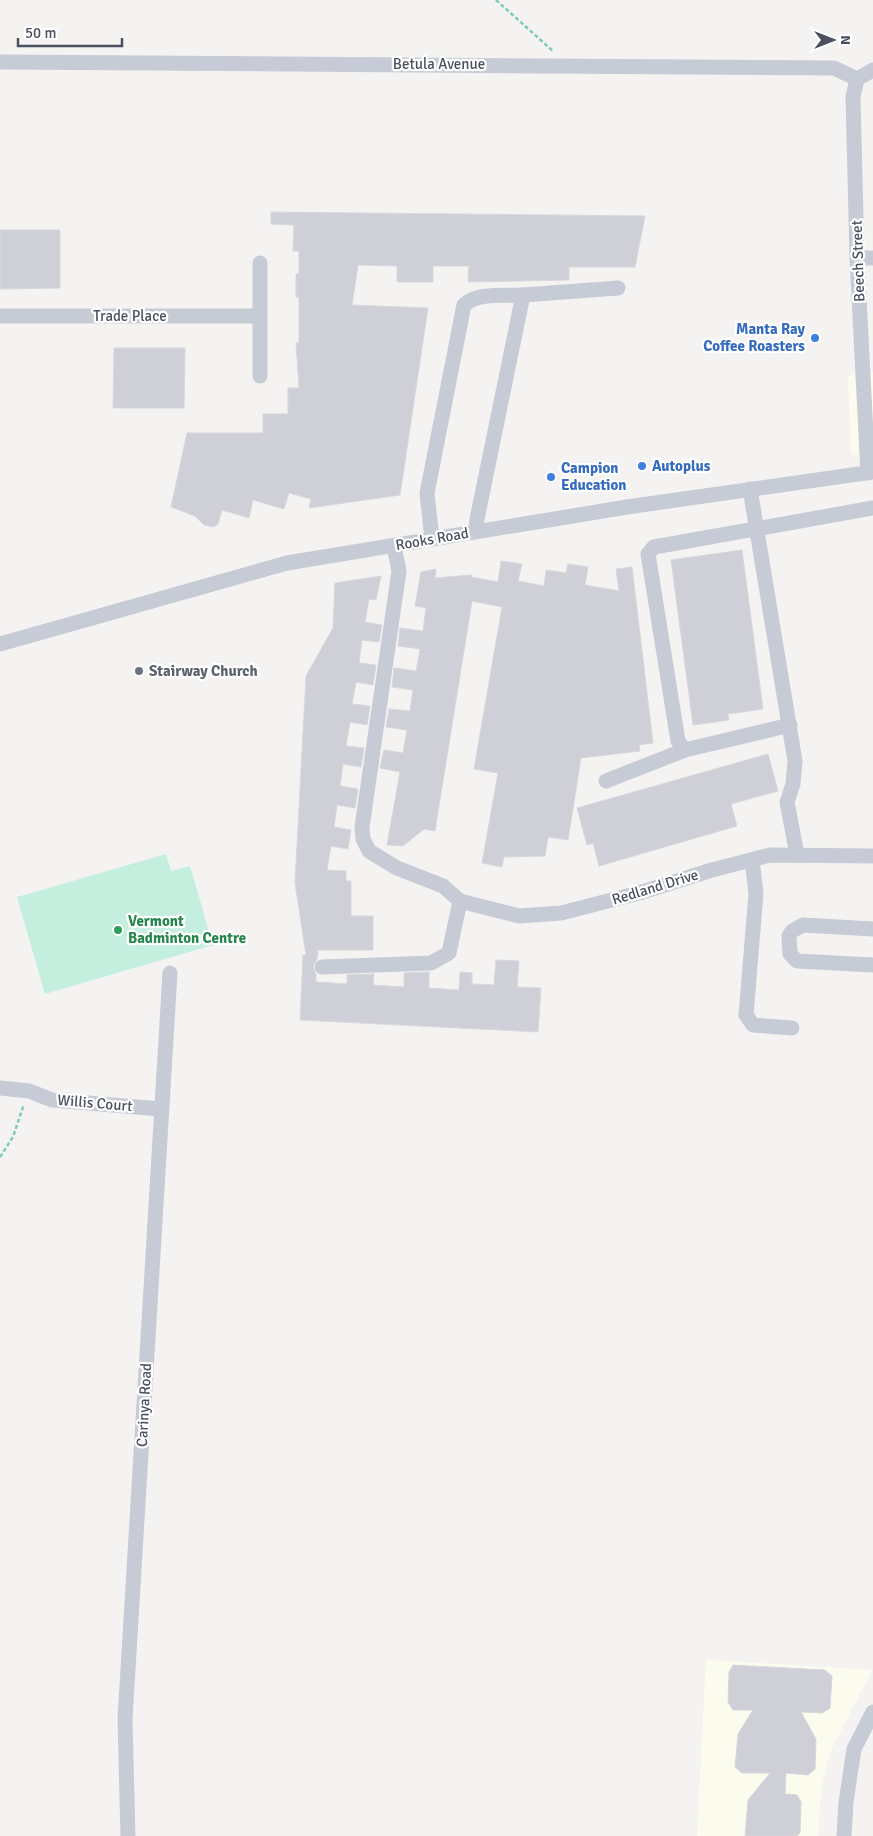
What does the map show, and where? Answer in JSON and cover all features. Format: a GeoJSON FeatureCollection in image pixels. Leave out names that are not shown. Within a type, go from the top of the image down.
{"type":"FeatureCollection","features":[{"type":"Feature","properties":{"kind":"street","name":"Betula Avenue"},"geometry":{"type":"LineString","coordinates":[[0,62],[834,68],[857,80]]}},
{"type":"Feature","properties":{"kind":"street"},"geometry":{"type":"LineString","coordinates":[[857,80],[873,70]]}},
{"type":"Feature","properties":{"kind":"street","name":"Beech Street"},"geometry":{"type":"LineString","coordinates":[[857,80],[853,97],[857,258],[871,472]]}},
{"type":"Feature","properties":{"kind":"street"},"geometry":{"type":"LineString","coordinates":[[857,258],[873,258]]}},
{"type":"Feature","properties":{"kind":"street"},"geometry":{"type":"LineString","coordinates":[[260,263],[260,376]]}},
{"type":"Feature","properties":{"kind":"street"},"geometry":{"type":"LineString","coordinates":[[432,539],[427,493],[464,305],[470,299],[479,297],[618,288]]}},
{"type":"Feature","properties":{"kind":"street"},"geometry":{"type":"LineString","coordinates":[[476,532],[477,519],[523,295]]}},
{"type":"Feature","properties":{"kind":"street","name":"Trade Place"},"geometry":{"type":"LineString","coordinates":[[0,316],[259,316]]}},
{"type":"Feature","properties":{"kind":"street","name":"Rooks Road"},"geometry":{"type":"LineString","coordinates":[[0,644],[287,563],[476,532],[871,472]]}},
{"type":"Feature","properties":{"kind":"street"},"geometry":{"type":"LineString","coordinates":[[750,490],[795,761],[793,784],[786,802],[797,855]]}},
{"type":"Feature","properties":{"kind":"street"},"geometry":{"type":"LineString","coordinates":[[685,750],[678,741],[648,554],[654,547],[873,508]]}},
{"type":"Feature","properties":{"kind":"street","name":"Redland Drive"},"geometry":{"type":"LineString","coordinates":[[394,546],[398,571],[364,805],[363,839],[369,851],[397,868],[442,886],[460,901],[519,916],[561,913],[639,893],[770,855],[873,856]]}},
{"type":"Feature","properties":{"kind":"street"},"geometry":{"type":"LineString","coordinates":[[606,781],[685,750],[790,725]]}},
{"type":"Feature","properties":{"kind":"street"},"geometry":{"type":"LineString","coordinates":[[752,860],[756,893],[746,1015],[753,1024],[792,1028]]}},
{"type":"Feature","properties":{"kind":"street"},"geometry":{"type":"LineString","coordinates":[[322,967],[430,963],[449,953],[460,901]]}},
{"type":"Feature","properties":{"kind":"street"},"geometry":{"type":"LineString","coordinates":[[873,929],[803,925],[792,930],[789,948],[790,954],[797,961],[873,965]]}},
{"type":"Feature","properties":{"kind":"street","name":"Carinya Road"},"geometry":{"type":"LineString","coordinates":[[128,1836],[125,1719],[170,973]]}},
{"type":"Feature","properties":{"kind":"street","name":"Willis Court"},"geometry":{"type":"LineString","coordinates":[[0,1088],[29,1091],[52,1100],[161,1109]]}},
{"type":"Feature","properties":{"kind":"street"},"geometry":{"type":"LineString","coordinates":[[844,1836],[846,1802],[854,1749],[873,1712]]}},
{"type":"Feature","properties":{"kind":"path"},"geometry":{"type":"LineString","coordinates":[[496,0],[569,65]]}},
{"type":"Feature","properties":{"kind":"path"},"geometry":{"type":"LineString","coordinates":[[0,1157],[13,1137],[29,1091]]}},
{"type":"Feature","properties":{"kind":"shaded area"},"geometry":{"type":"Polygon","coordinates":[[[873,372],[873,452],[851,455],[848,376],[873,372]]]}},
{"type":"Feature","properties":{"kind":"shaded area"},"geometry":{"type":"Polygon","coordinates":[[[706,1660],[872,1670],[829,1754],[821,1790],[818,1836],[697,1836],[706,1660]]]}},
{"type":"Feature","properties":{"kind":"green space","name":"Vermont Badminton Centre"},"geometry":{"type":"Polygon","coordinates":[[[166,854],[171,871],[190,866],[213,945],[45,994],[17,897],[166,854]]]}},
{"type":"Feature","properties":{"kind":"building"},"geometry":{"type":"Polygon","coordinates":[[[271,212],[645,216],[635,267],[569,267],[569,280],[468,282],[469,266],[433,266],[433,282],[397,282],[397,266],[358,265],[352,305],[428,308],[400,495],[309,508],[311,499],[289,493],[284,509],[253,500],[249,518],[222,510],[218,524],[213,527],[204,525],[195,516],[171,507],[187,433],[263,433],[263,414],[288,414],[288,388],[299,388],[296,343],[299,343],[299,297],[296,297],[296,274],[299,274],[299,251],[293,251],[294,225],[271,224],[271,212]]]}},
{"type":"Feature","properties":{"kind":"building"},"geometry":{"type":"Polygon","coordinates":[[[0,230],[60,230],[60,288],[0,289],[0,230]]]}},
{"type":"Feature","properties":{"kind":"building"},"geometry":{"type":"Polygon","coordinates":[[[114,348],[185,348],[184,408],[113,408],[114,348]]]}},
{"type":"Feature","properties":{"kind":"building"},"geometry":{"type":"Polygon","coordinates":[[[742,550],[763,709],[728,714],[729,720],[693,725],[671,560],[742,550]]]}},
{"type":"Feature","properties":{"kind":"building"},"geometry":{"type":"Polygon","coordinates":[[[501,561],[522,564],[518,581],[544,586],[546,570],[566,573],[568,564],[588,567],[585,585],[619,591],[616,569],[632,567],[653,743],[639,745],[640,751],[581,758],[568,840],[548,837],[545,856],[504,857],[502,867],[482,863],[498,773],[474,769],[502,607],[472,601],[435,831],[424,829],[403,846],[387,845],[400,772],[380,768],[384,750],[403,753],[407,730],[386,727],[389,709],[410,711],[413,690],[392,687],[394,668],[416,671],[420,649],[398,646],[400,628],[423,631],[426,608],[415,606],[421,572],[436,569],[435,578],[472,575],[471,577],[498,582],[501,561]]]}},
{"type":"Feature","properties":{"kind":"building"},"geometry":{"type":"Polygon","coordinates":[[[381,576],[376,600],[369,599],[365,622],[382,625],[379,642],[362,640],[359,663],[376,665],[373,685],[356,682],[352,704],[370,706],[367,725],[350,722],[346,746],[364,748],[361,767],[343,764],[340,786],[358,789],[355,808],[337,805],[334,827],[351,830],[348,849],[331,846],[327,870],[346,871],[346,881],[351,881],[351,916],[373,916],[373,950],[318,950],[317,959],[313,967],[316,974],[316,982],[347,984],[347,975],[374,974],[373,985],[404,987],[404,973],[429,972],[429,988],[459,990],[460,972],[472,973],[472,984],[494,985],[496,960],[519,961],[517,987],[541,988],[538,1032],[300,1020],[303,955],[306,955],[295,883],[306,676],[333,628],[335,583],[381,576]]]}},
{"type":"Feature","properties":{"kind":"building"},"geometry":{"type":"Polygon","coordinates":[[[768,754],[778,791],[731,804],[737,826],[599,866],[593,843],[587,845],[577,808],[768,754]]]}},
{"type":"Feature","properties":{"kind":"building"},"geometry":{"type":"Polygon","coordinates":[[[733,1665],[825,1670],[832,1676],[830,1708],[822,1713],[801,1712],[816,1739],[815,1769],[808,1775],[786,1773],[785,1794],[797,1795],[801,1802],[800,1833],[797,1836],[745,1836],[748,1800],[770,1773],[742,1773],[735,1767],[738,1734],[753,1710],[733,1710],[728,1702],[729,1672],[733,1665]]]}},
{"type":"Feature","properties":{"kind":"place","name":"Manta Ray Coffee Roasters"},"geometry":{"type":"Point","coordinates":[815,338]}},
{"type":"Feature","properties":{"kind":"place","name":"Autoplus"},"geometry":{"type":"Point","coordinates":[642,466]}},
{"type":"Feature","properties":{"kind":"place","name":"Campion Education"},"geometry":{"type":"Point","coordinates":[551,477]}},
{"type":"Feature","properties":{"kind":"place","name":"Stairway Church"},"geometry":{"type":"Point","coordinates":[139,671]}},
{"type":"Feature","properties":{"kind":"place","name":"Vermont Badminton Centre"},"geometry":{"type":"Point","coordinates":[118,930]}}]}
